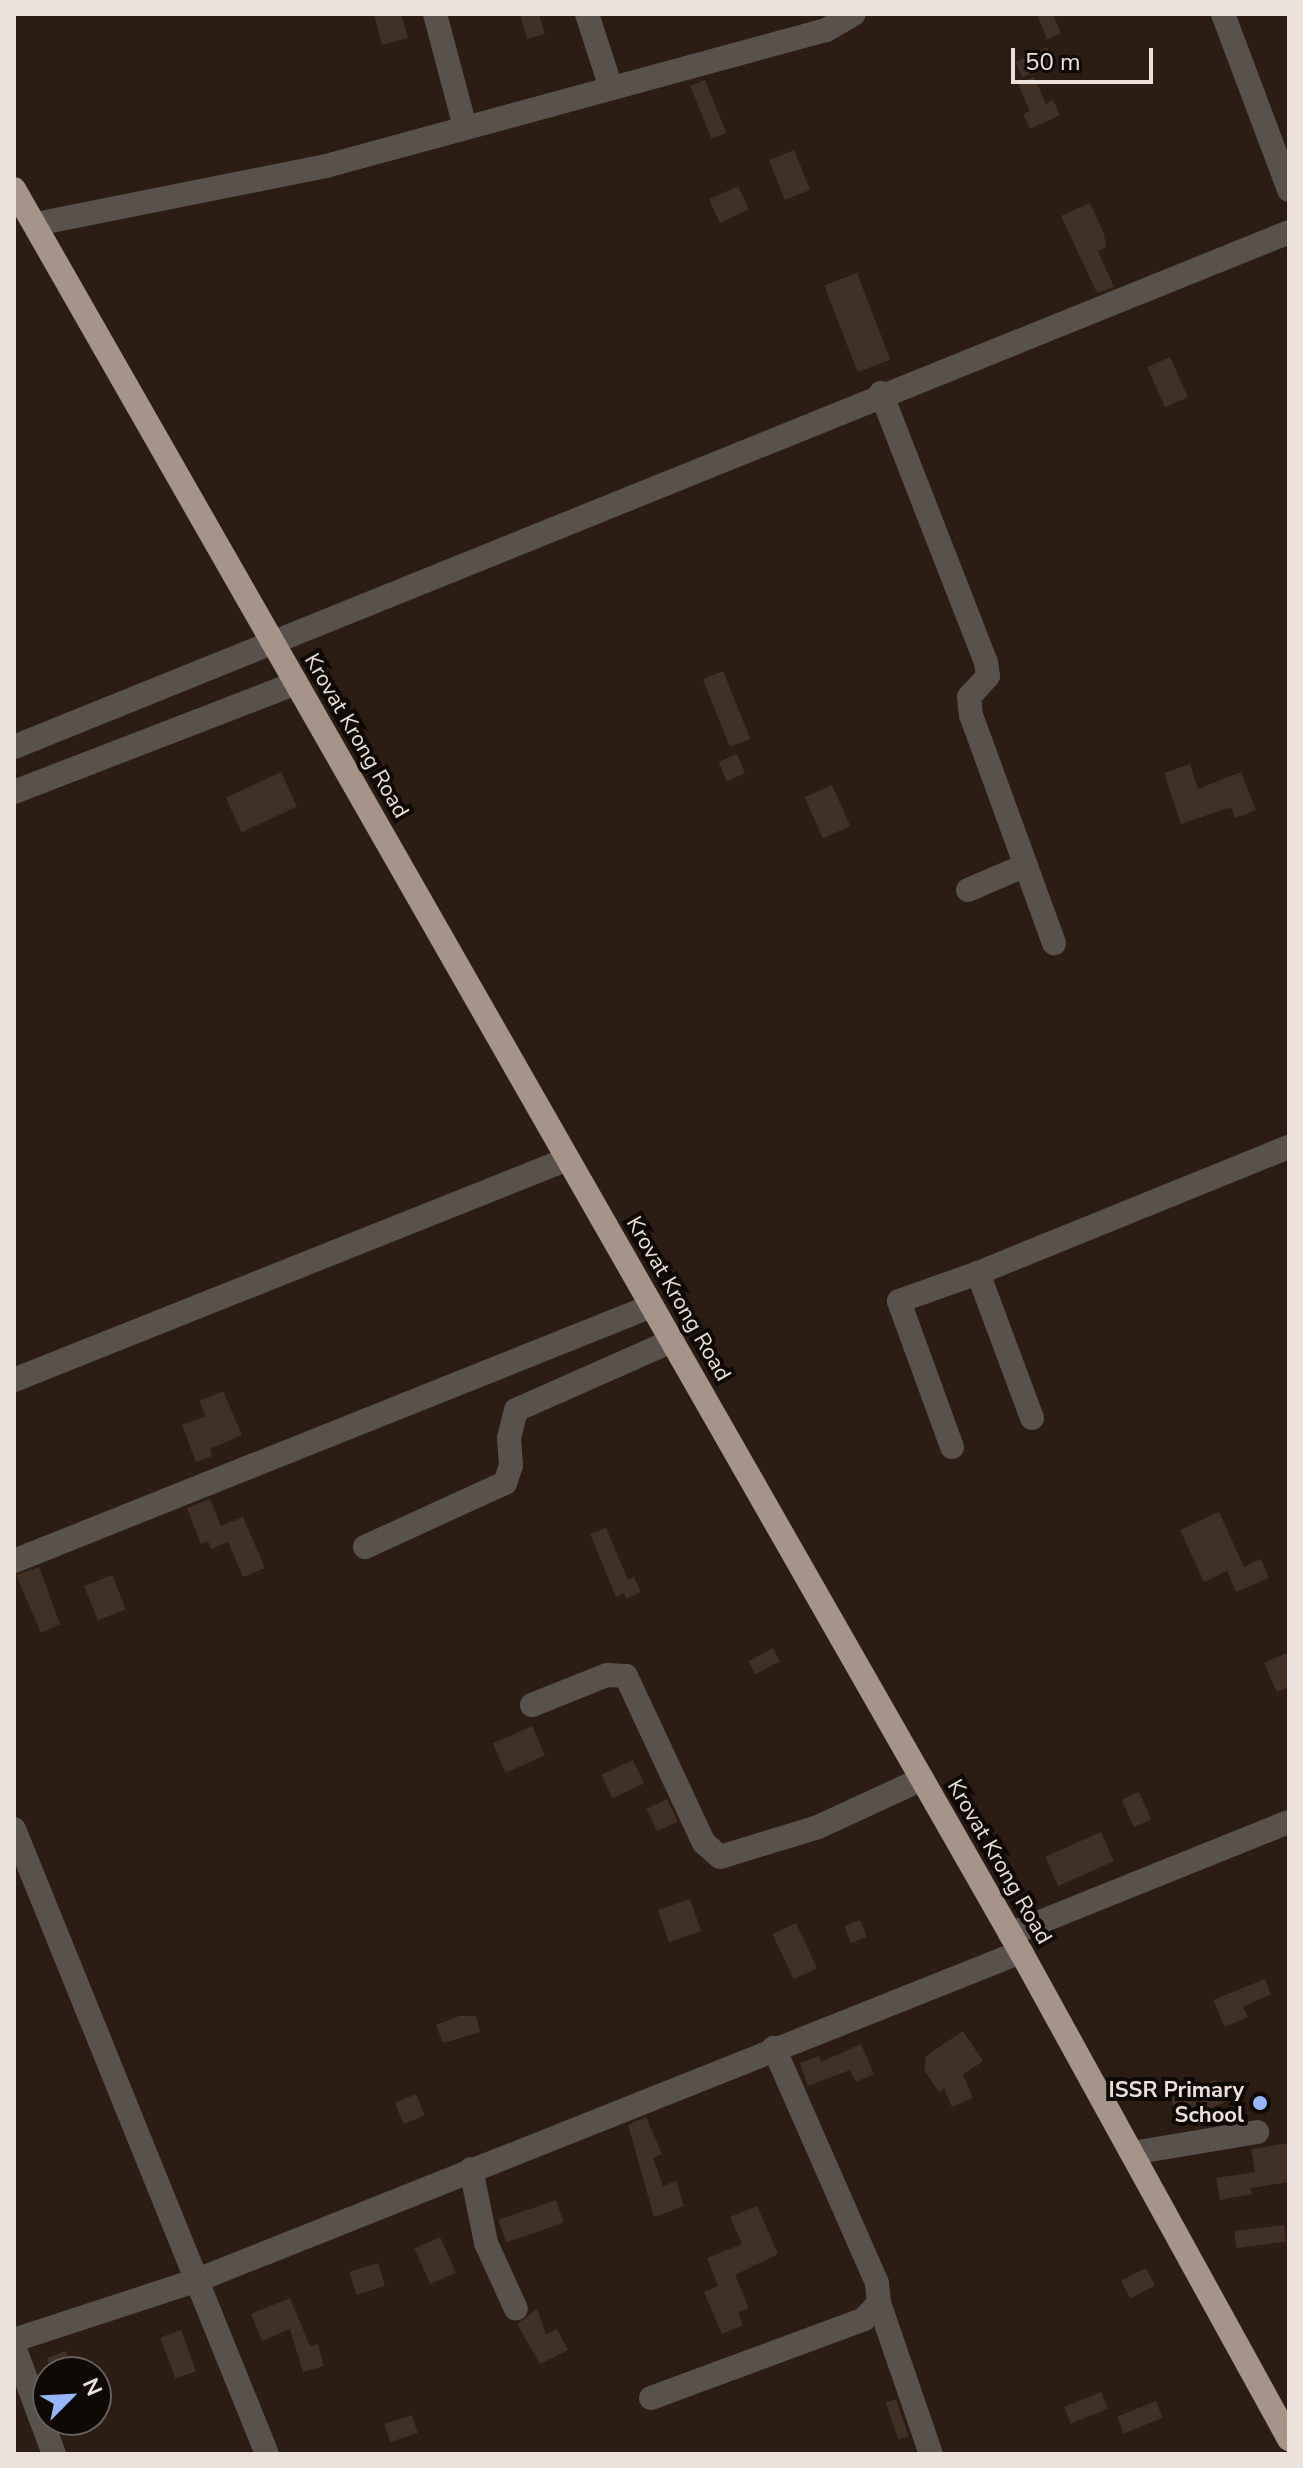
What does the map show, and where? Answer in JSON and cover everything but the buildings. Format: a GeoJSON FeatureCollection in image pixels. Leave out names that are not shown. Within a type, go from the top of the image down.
{"type":"FeatureCollection","features":[{"type":"Feature","properties":{"kind":"highway","name":"Krovat Krong Road"},"geometry":{"type":"LineString","coordinates":[[16,197],[36,224],[922,1779],[1289,2439]]}},
{"type":"Feature","properties":{"kind":"street"},"geometry":{"type":"LineString","coordinates":[[435,14],[465,127]]}},
{"type":"Feature","properties":{"kind":"street"},"geometry":{"type":"LineString","coordinates":[[587,14],[611,88]]}},
{"type":"Feature","properties":{"kind":"street"},"geometry":{"type":"LineString","coordinates":[[36,224],[326,166],[826,30],[854,14]]}},
{"type":"Feature","properties":{"kind":"street"},"geometry":{"type":"LineString","coordinates":[[1223,14],[1289,190]]}},
{"type":"Feature","properties":{"kind":"street"},"geometry":{"type":"LineString","coordinates":[[14,747],[274,644],[881,393],[1289,232]]}},
{"type":"Feature","properties":{"kind":"street"},"geometry":{"type":"LineString","coordinates":[[881,393],[986,662],[988,676],[969,697],[971,715],[1054,943]]}},
{"type":"Feature","properties":{"kind":"street"},"geometry":{"type":"LineString","coordinates":[[14,792],[296,683]]}},
{"type":"Feature","properties":{"kind":"street"},"geometry":{"type":"LineString","coordinates":[[968,890],[1026,865]]}},
{"type":"Feature","properties":{"kind":"street"},"geometry":{"type":"LineString","coordinates":[[952,1447],[899,1301],[978,1273],[1289,1147]]}},
{"type":"Feature","properties":{"kind":"street"},"geometry":{"type":"LineString","coordinates":[[14,1380],[568,1159]]}},
{"type":"Feature","properties":{"kind":"street"},"geometry":{"type":"LineString","coordinates":[[978,1273],[1032,1418]]}},
{"type":"Feature","properties":{"kind":"street"},"geometry":{"type":"LineString","coordinates":[[14,1561],[652,1306]]}},
{"type":"Feature","properties":{"kind":"street"},"geometry":{"type":"LineString","coordinates":[[365,1547],[505,1483],[516,1410],[672,1341]]}},
{"type":"Feature","properties":{"kind":"street"},"geometry":{"type":"LineString","coordinates":[[532,1705],[607,1675],[626,1676],[704,1843],[720,1857],[818,1827],[922,1779]]}},
{"type":"Feature","properties":{"kind":"street"},"geometry":{"type":"LineString","coordinates":[[14,2340],[195,2281],[774,2048],[1289,1822]]}},
{"type":"Feature","properties":{"kind":"street"},"geometry":{"type":"LineString","coordinates":[[14,1829],[267,2454]]}},
{"type":"Feature","properties":{"kind":"street"},"geometry":{"type":"LineString","coordinates":[[774,2048],[877,2283],[879,2303],[931,2454]]}},
{"type":"Feature","properties":{"kind":"street"},"geometry":{"type":"LineString","coordinates":[[1132,2153],[1257,2132]]}},
{"type":"Feature","properties":{"kind":"street"},"geometry":{"type":"LineString","coordinates":[[471,2169],[486,2243],[516,2309]]}},
{"type":"Feature","properties":{"kind":"street"},"geometry":{"type":"LineString","coordinates":[[651,2398],[864,2319],[879,2303]]}},
{"type":"Feature","properties":{"kind":"street"},"geometry":{"type":"LineString","coordinates":[[14,2347],[54,2454]]}},
{"type":"Feature","properties":{"kind":"place","name":"ISSR Primary School"},"geometry":{"type":"Point","coordinates":[1260,2103]}}]}
